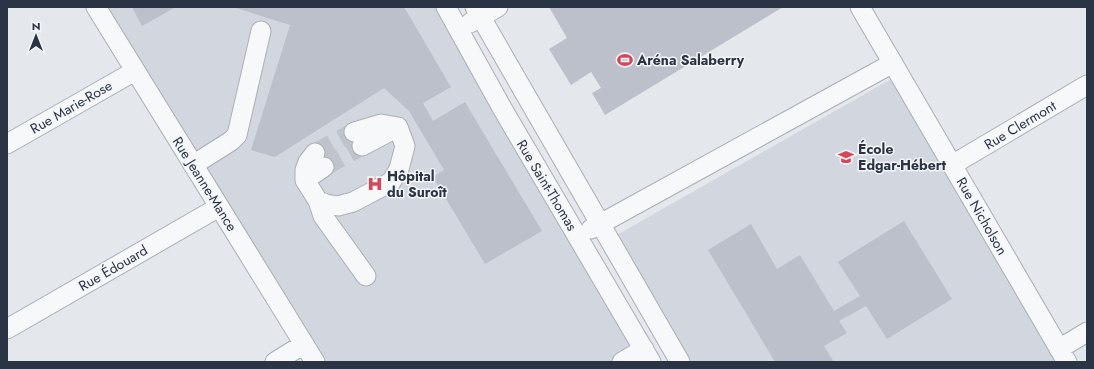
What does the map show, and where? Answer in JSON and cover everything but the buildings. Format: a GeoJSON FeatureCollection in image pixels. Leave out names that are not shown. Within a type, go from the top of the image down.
{"type":"FeatureCollection","features":[{"type":"Feature","properties":{"kind":"street","name":"Rue Jeanne-Mance"},"geometry":{"type":"LineString","coordinates":[[96,7],[315,362]]}},
{"type":"Feature","properties":{"kind":"street","name":"Rue Saint-Thomas"},"geometry":{"type":"LineString","coordinates":[[446,7],[502,108],[648,356]]}},
{"type":"Feature","properties":{"kind":"street"},"geometry":{"type":"LineString","coordinates":[[459,30],[478,12],[498,7]]}},
{"type":"Feature","properties":{"kind":"street","name":"Rue Nicholson"},"geometry":{"type":"LineString","coordinates":[[860,7],[1063,356]]}},
{"type":"Feature","properties":{"kind":"street","name":"Rue Saint-Thomas"},"geometry":{"type":"LineString","coordinates":[[478,12],[680,362]]}},
{"type":"Feature","properties":{"kind":"street"},"geometry":{"type":"LineString","coordinates":[[193,165],[231,141],[237,135],[261,31]]}},
{"type":"Feature","properties":{"kind":"street"},"geometry":{"type":"LineString","coordinates":[[578,237],[893,63]]}},
{"type":"Feature","properties":{"kind":"street","name":"Rue Marie-Rose"},"geometry":{"type":"LineString","coordinates":[[7,144],[135,71]]}},
{"type":"Feature","properties":{"kind":"street","name":"Rue Clermont"},"geometry":{"type":"LineString","coordinates":[[952,165],[1087,85]]}},
{"type":"Feature","properties":{"kind":"street"},"geometry":{"type":"LineString","coordinates":[[318,202],[338,206],[353,202],[391,182],[399,170],[405,146],[398,127],[381,124],[358,139]]}},
{"type":"Feature","properties":{"kind":"street"},"geometry":{"type":"LineString","coordinates":[[319,160],[308,162],[306,180],[318,202],[323,216],[370,272],[344,223],[338,206]]}},
{"type":"Feature","properties":{"kind":"street","name":"Rue Édouard"},"geometry":{"type":"LineString","coordinates":[[7,329],[219,207]]}},
{"type":"Feature","properties":{"kind":"street"},"geometry":{"type":"LineString","coordinates":[[1063,356],[1087,332]]}},
{"type":"Feature","properties":{"kind":"street"},"geometry":{"type":"LineString","coordinates":[[275,362],[304,344]]}},
{"type":"Feature","properties":{"kind":"street"},"geometry":{"type":"LineString","coordinates":[[622,362],[648,356]]}},
{"type":"Feature","properties":{"kind":"shaded area","name":"Hôpital du Suroît"},"geometry":{"type":"Polygon","coordinates":[[[96,7],[442,7],[646,362],[315,362],[96,7]]]}},
{"type":"Feature","properties":{"kind":"shaded area","name":"École Edgar-Hébert"},"geometry":{"type":"Polygon","coordinates":[[[893,78],[1056,362],[690,362],[615,236],[893,78]]]}},
{"type":"Feature","properties":{"kind":"tunnel"},"geometry":{"type":"LineString","coordinates":[[315,153],[354,132]]}},
{"type":"Feature","properties":{"kind":"tunnel"},"geometry":{"type":"LineString","coordinates":[[324,167],[362,146]]}},
{"type":"Feature","properties":{"kind":"place","name":"Aréna Salaberry"},"geometry":{"type":"Point","coordinates":[625,60]}},
{"type":"Feature","properties":{"kind":"place","name":"École Edgar-Hébert"},"geometry":{"type":"Point","coordinates":[846,157]}},
{"type":"Feature","properties":{"kind":"place","name":"Hôpital du Suroît"},"geometry":{"type":"Point","coordinates":[375,184]}}]}
